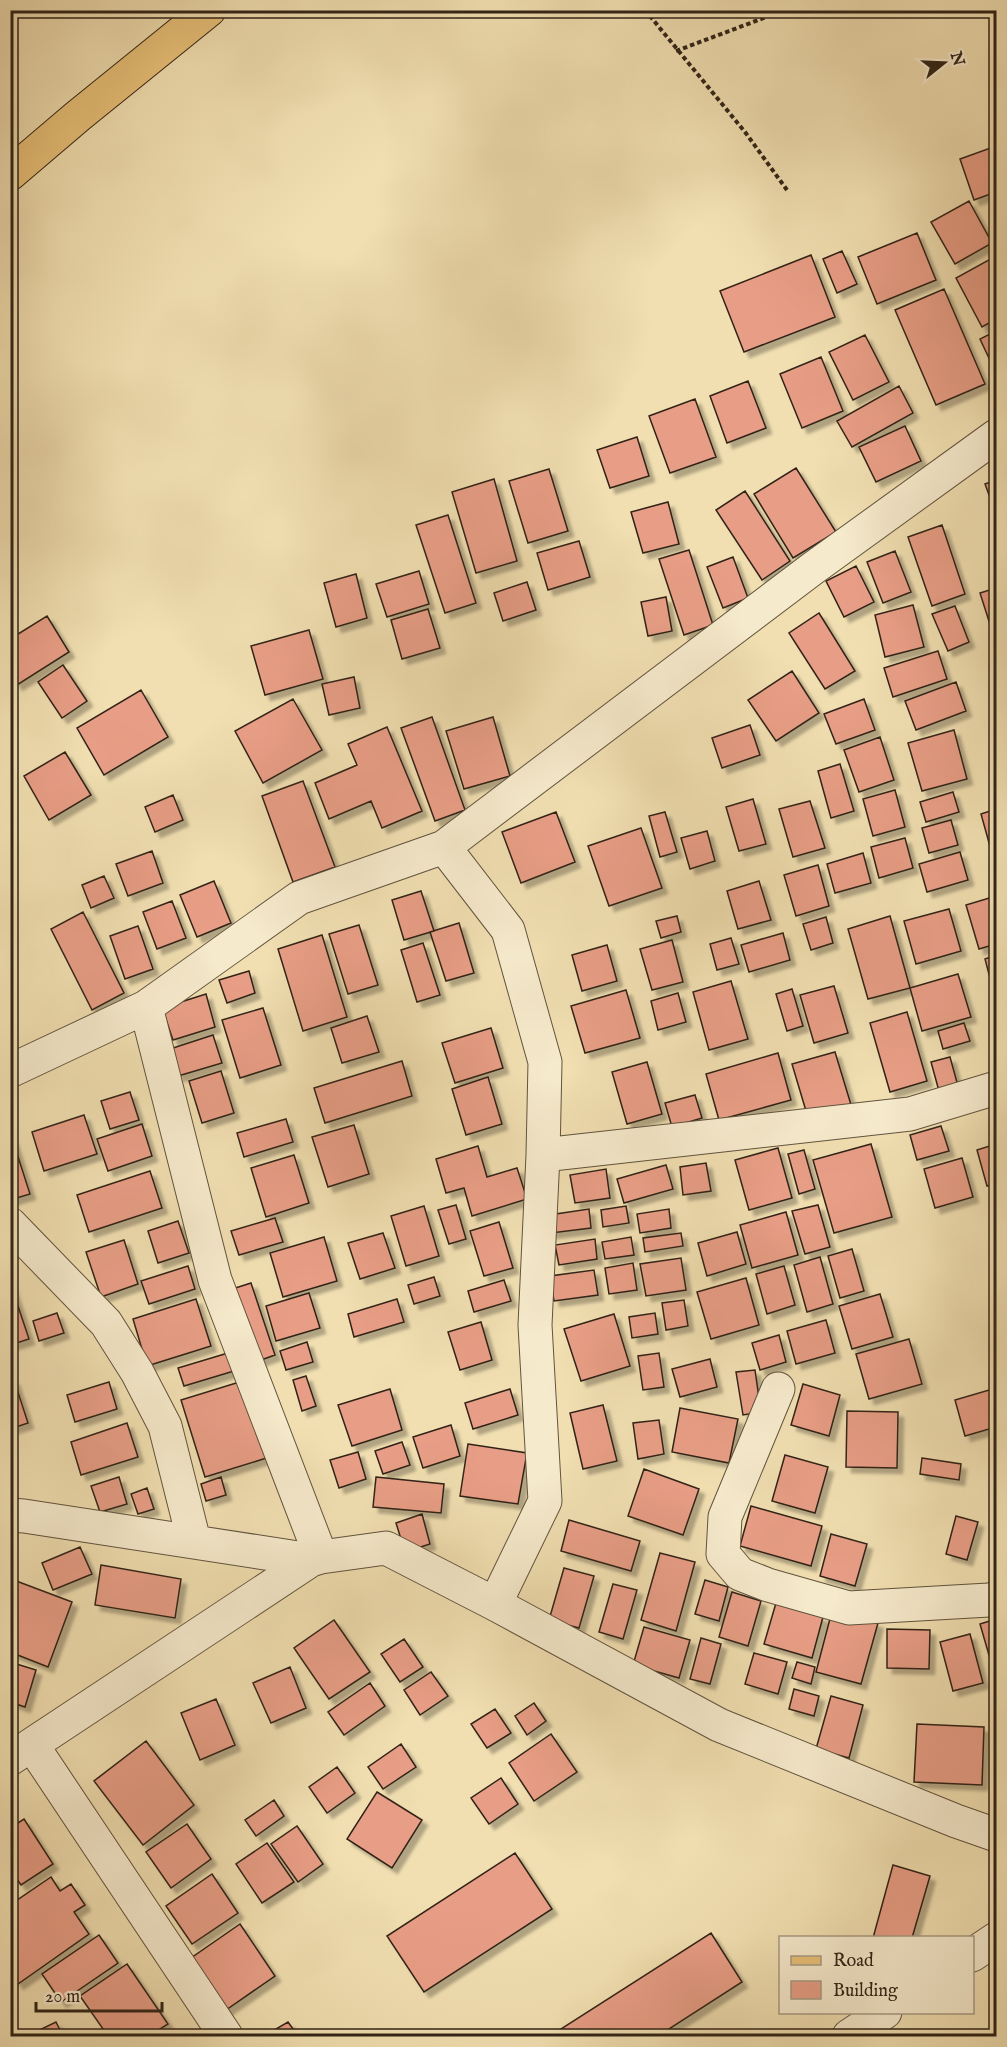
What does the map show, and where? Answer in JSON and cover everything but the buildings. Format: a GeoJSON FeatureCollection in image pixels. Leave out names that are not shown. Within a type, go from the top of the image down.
{"type":"FeatureCollection","features":[{"type":"Feature","properties":{"kind":"main road"},"geometry":{"type":"LineString","coordinates":[[10,174],[208,10]]}},
{"type":"Feature","properties":{"kind":"street"},"geometry":{"type":"LineString","coordinates":[[10,1071],[146,1007],[299,898],[444,847],[812,569],[996,436]]}},
{"type":"Feature","properties":{"kind":"street"},"geometry":{"type":"LineString","coordinates":[[444,847],[508,930],[545,1062],[535,1325],[545,1501],[495,1604]]}},
{"type":"Feature","properties":{"kind":"street"},"geometry":{"type":"LineString","coordinates":[[146,1007],[215,1280],[316,1559]]}},
{"type":"Feature","properties":{"kind":"street"},"geometry":{"type":"LineString","coordinates":[[543,1155],[910,1114],[996,1088]]}},
{"type":"Feature","properties":{"kind":"street"},"geometry":{"type":"LineString","coordinates":[[10,1224],[105,1323],[137,1372],[165,1426],[194,1541]]}},
{"type":"Feature","properties":{"kind":"street"},"geometry":{"type":"LineString","coordinates":[[778,1389],[725,1517],[723,1554],[740,1574],[768,1585],[849,1608],[996,1598]]}},
{"type":"Feature","properties":{"kind":"street"},"geometry":{"type":"LineString","coordinates":[[10,1515],[316,1559],[386,1548],[719,1725],[996,1835]]}},
{"type":"Feature","properties":{"kind":"street"},"geometry":{"type":"LineString","coordinates":[[226,2037],[21,1752],[316,1559]]}},
{"type":"Feature","properties":{"kind":"street"},"geometry":{"type":"LineString","coordinates":[[849,2037],[884,2014]]}},
{"type":"Feature","properties":{"kind":"path"},"geometry":{"type":"LineString","coordinates":[[645,10],[676,51],[746,132],[787,190]]}},
{"type":"Feature","properties":{"kind":"path"},"geometry":{"type":"LineString","coordinates":[[676,51],[785,10]]}}]}
